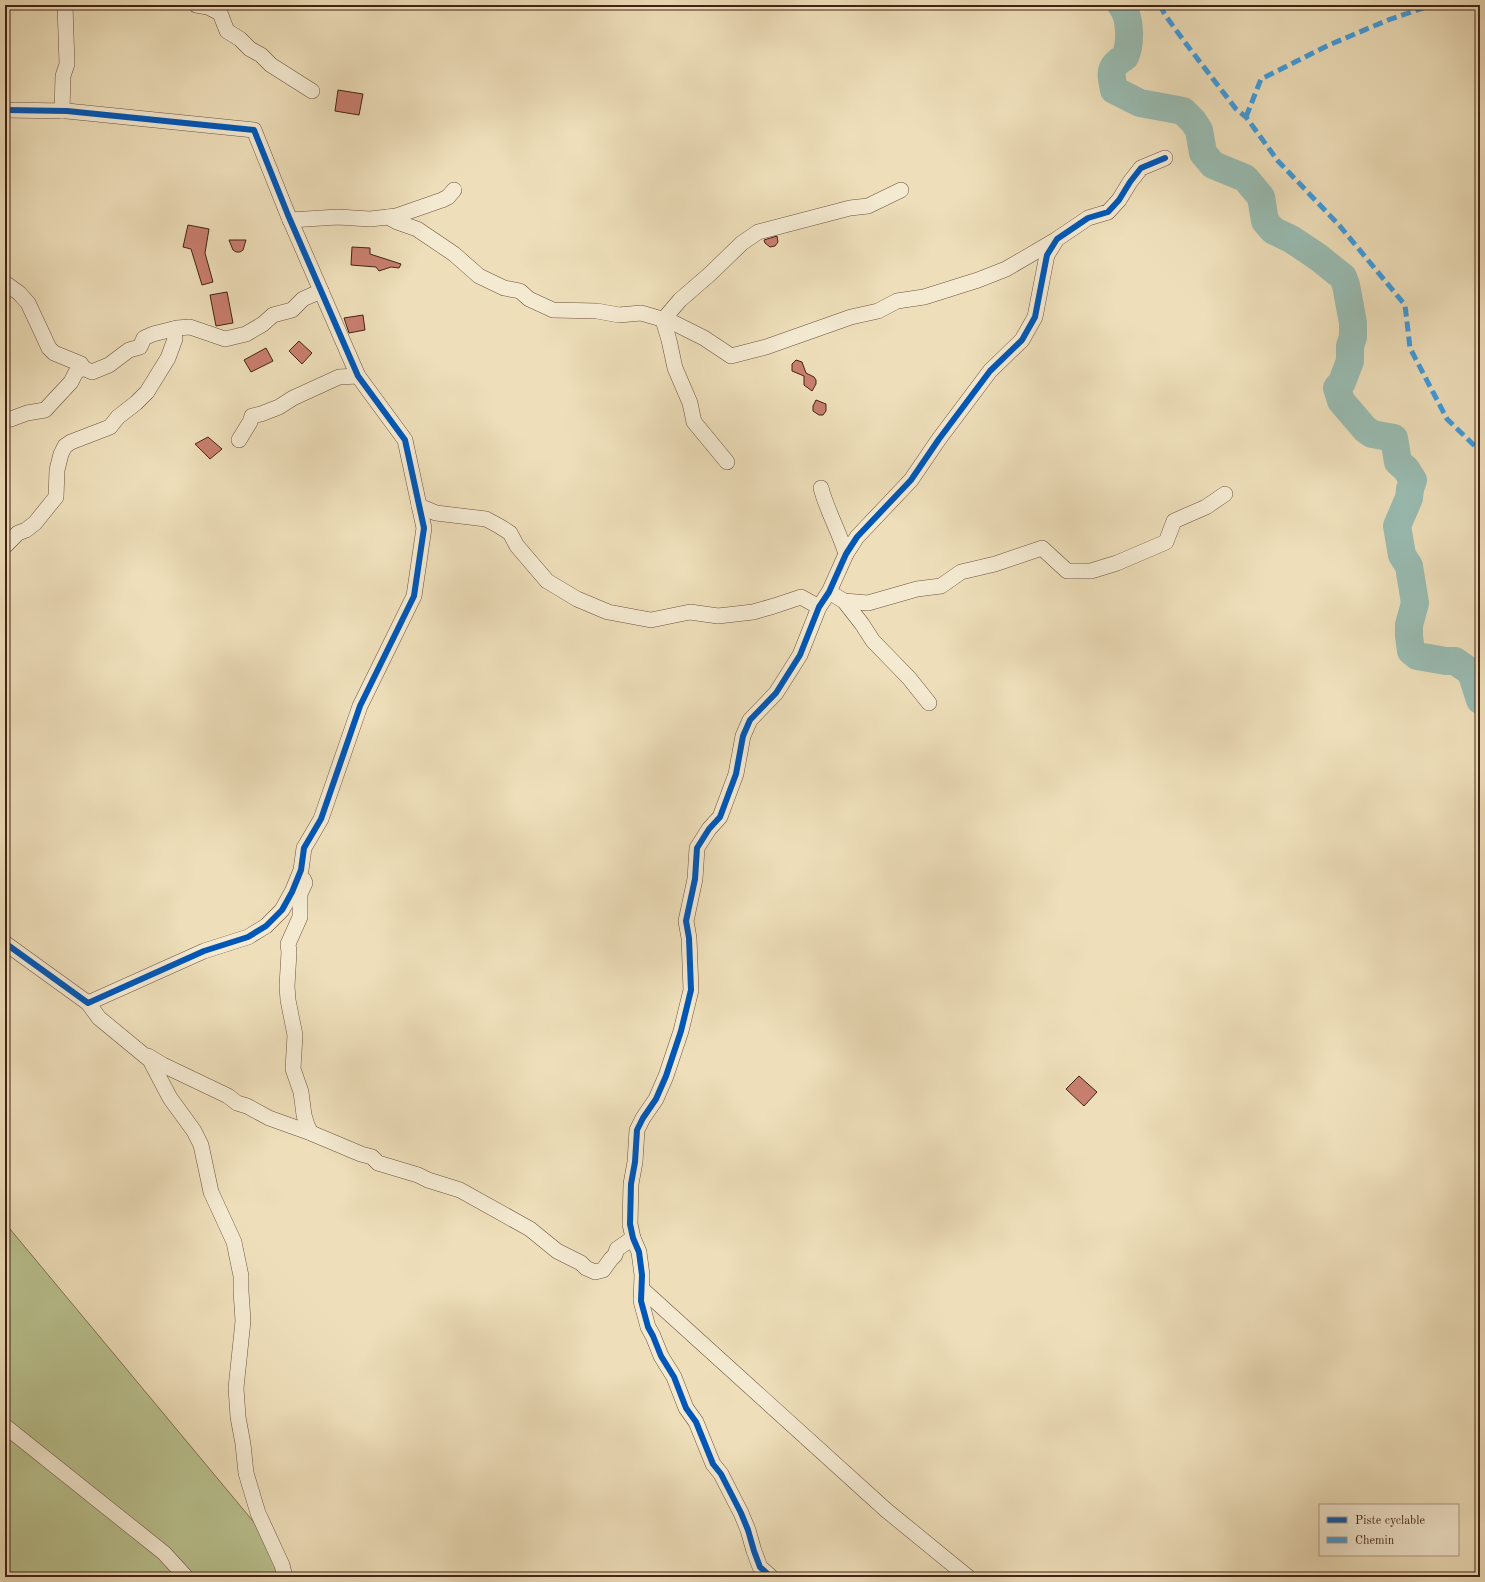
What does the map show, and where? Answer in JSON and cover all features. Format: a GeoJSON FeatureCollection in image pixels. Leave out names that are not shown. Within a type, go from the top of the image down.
{"type":"FeatureCollection","features":[{"type":"Feature","properties":{"kind":"street"},"geometry":{"type":"LineString","coordinates":[[62,110],[63,76],[67,64],[65,5]]}},
{"type":"Feature","properties":{"kind":"street"},"geometry":{"type":"LineString","coordinates":[[196,5],[208,7],[220,13],[227,31],[240,39],[250,49],[262,55],[271,65],[312,91]]}},
{"type":"Feature","properties":{"kind":"street"},"geometry":{"type":"LineString","coordinates":[[5,110],[62,110],[254,130],[290,220],[358,376],[405,440],[424,528],[414,596],[360,706],[321,819],[304,848],[301,870],[292,892],[282,910],[266,926],[248,937],[204,951],[88,1004]]}},
{"type":"Feature","properties":{"kind":"street"},"geometry":{"type":"LineString","coordinates":[[388,217],[417,229],[454,254],[479,276],[504,288],[520,291],[530,299],[553,310],[597,311],[619,315],[641,313],[672,322],[704,338],[731,356],[740,355],[851,318],[878,311],[897,301],[924,297],[978,280],[1006,269],[1057,239],[1088,218],[1108,212],[1119,200],[1141,168],[1165,158]]}},
{"type":"Feature","properties":{"kind":"street"},"geometry":{"type":"LineString","coordinates":[[290,220],[338,217],[370,219],[396,216],[442,200],[448,197],[454,190]]}},
{"type":"Feature","properties":{"kind":"street"},"geometry":{"type":"LineString","coordinates":[[663,320],[680,300],[742,243],[758,232],[850,208],[868,206],[901,190]]}},
{"type":"Feature","properties":{"kind":"street"},"geometry":{"type":"LineString","coordinates":[[771,1577],[760,1567],[748,1530],[738,1507],[721,1474],[714,1464],[696,1422],[686,1408],[674,1377],[657,1347],[648,1327],[641,1302],[642,1289],[639,1252],[633,1238],[630,1224],[630,1194],[635,1162],[637,1130],[656,1099],[666,1076],[681,1030],[691,990],[690,938],[686,921],[695,879],[697,848],[709,829],[720,817],[736,774],[743,736],[750,720],[776,692],[800,656],[819,607],[829,592],[846,554],[857,537],[911,480],[939,439],[990,371],[1022,340],[1035,317],[1047,255],[1057,239]]}},
{"type":"Feature","properties":{"kind":"street"},"geometry":{"type":"LineString","coordinates":[[5,282],[20,293],[28,303],[49,348],[54,353],[81,364],[84,368],[92,372],[109,365],[130,350],[140,347],[144,338],[173,329],[190,327],[224,339],[246,334],[263,324],[273,315],[292,310],[303,299],[321,291]]}},
{"type":"Feature","properties":{"kind":"street"},"geometry":{"type":"LineString","coordinates":[[663,320],[675,368],[690,403],[694,422],[727,462]]}},
{"type":"Feature","properties":{"kind":"street"},"geometry":{"type":"LineString","coordinates":[[5,546],[18,533],[26,530],[35,523],[56,497],[57,470],[61,454],[65,446],[71,442],[110,427],[118,417],[136,403],[146,392],[168,358],[175,338],[173,329]]}},
{"type":"Feature","properties":{"kind":"street"},"geometry":{"type":"LineString","coordinates":[[5,420],[27,412],[45,410],[71,382],[76,372],[84,368]]}},
{"type":"Feature","properties":{"kind":"street"},"geometry":{"type":"LineString","coordinates":[[239,440],[252,416],[279,407],[293,398],[339,377],[358,376]]}},
{"type":"Feature","properties":{"kind":"street"},"geometry":{"type":"LineString","coordinates":[[821,488],[824,502],[842,539],[846,554]]}},
{"type":"Feature","properties":{"kind":"street"},"geometry":{"type":"LineString","coordinates":[[844,601],[868,604],[917,589],[941,586],[961,572],[995,564],[1042,548],[1067,571],[1091,571],[1117,563],[1166,542],[1174,521],[1206,507],[1225,494]]}},
{"type":"Feature","properties":{"kind":"street"},"geometry":{"type":"LineString","coordinates":[[419,506],[436,513],[486,519],[499,526],[510,533],[517,546],[547,581],[578,599],[608,612],[651,620],[690,612],[718,616],[760,610],[801,597],[819,607]]}},
{"type":"Feature","properties":{"kind":"street"},"geometry":{"type":"LineString","coordinates":[[829,592],[844,601],[873,641],[909,678],[929,703]]}},
{"type":"Feature","properties":{"kind":"street"},"geometry":{"type":"LineString","coordinates":[[301,870],[304,884],[300,894],[300,917],[288,944],[287,986],[288,1000],[295,1035],[293,1069],[301,1092],[304,1115],[311,1133]]}},
{"type":"Feature","properties":{"kind":"street"},"geometry":{"type":"LineString","coordinates":[[5,943],[88,1004],[99,1018],[150,1060],[163,1086],[194,1131],[198,1140],[211,1192],[234,1242],[241,1276],[243,1321],[236,1388],[238,1417],[246,1472],[263,1526],[282,1565],[285,1577]]}},
{"type":"Feature","properties":{"kind":"street"},"geometry":{"type":"LineString","coordinates":[[144,1054],[163,1065],[228,1096],[237,1103],[247,1106],[269,1118],[311,1133],[361,1154],[372,1156],[378,1163],[460,1190],[530,1229],[557,1251],[595,1272],[603,1270],[610,1259],[615,1255],[617,1249],[633,1238]]}},
{"type":"Feature","properties":{"kind":"street"},"geometry":{"type":"LineString","coordinates":[[642,1289],[886,1510],[968,1577]]}},
{"type":"Feature","properties":{"kind":"street"},"geometry":{"type":"LineString","coordinates":[[5,1426],[164,1553],[186,1577]]}},
{"type":"Feature","properties":{"kind":"green space"},"geometry":{"type":"Polygon","coordinates":[[[5,1223],[272,1544],[285,1577],[5,1577],[5,1223]]]}},
{"type":"Feature","properties":{"kind":"building"},"geometry":{"type":"Polygon","coordinates":[[[338,90],[363,94],[359,115],[335,111],[338,90]]]}},
{"type":"Feature","properties":{"kind":"building"},"geometry":{"type":"Polygon","coordinates":[[[188,225],[209,229],[205,253],[213,282],[202,285],[191,249],[183,247],[188,225]]]}},
{"type":"Feature","properties":{"kind":"building"},"geometry":{"type":"Polygon","coordinates":[[[777,236],[778,242],[775,246],[770,247],[765,243],[764,240],[777,236]]]}},
{"type":"Feature","properties":{"kind":"building"},"geometry":{"type":"Polygon","coordinates":[[[229,240],[246,240],[243,250],[236,252],[233,250],[229,240]]]}},
{"type":"Feature","properties":{"kind":"building"},"geometry":{"type":"Polygon","coordinates":[[[352,247],[370,248],[370,254],[401,264],[399,268],[391,267],[379,271],[376,267],[351,265],[352,247]]]}},
{"type":"Feature","properties":{"kind":"building"},"geometry":{"type":"Polygon","coordinates":[[[227,292],[233,323],[216,326],[210,295],[227,292]]]}},
{"type":"Feature","properties":{"kind":"building"},"geometry":{"type":"Polygon","coordinates":[[[363,315],[365,330],[349,333],[344,318],[363,315]]]}},
{"type":"Feature","properties":{"kind":"building"},"geometry":{"type":"Polygon","coordinates":[[[299,341],[312,353],[302,364],[289,351],[299,341]]]}},
{"type":"Feature","properties":{"kind":"building"},"geometry":{"type":"Polygon","coordinates":[[[266,348],[273,361],[251,372],[244,360],[266,348]]]}},
{"type":"Feature","properties":{"kind":"building"},"geometry":{"type":"Polygon","coordinates":[[[796,360],[802,362],[806,373],[814,377],[816,380],[816,384],[812,391],[804,385],[804,376],[792,371],[792,364],[796,360]]]}},
{"type":"Feature","properties":{"kind":"building"},"geometry":{"type":"Polygon","coordinates":[[[816,400],[826,404],[826,411],[823,415],[819,415],[813,411],[813,406],[816,400]]]}},
{"type":"Feature","properties":{"kind":"building"},"geometry":{"type":"Polygon","coordinates":[[[208,437],[222,449],[210,459],[195,444],[208,437]]]}},
{"type":"Feature","properties":{"kind":"building"},"geometry":{"type":"Polygon","coordinates":[[[1079,1076],[1097,1092],[1084,1106],[1066,1089],[1079,1076]]]}},
{"type":"Feature","properties":{"kind":"waterway"},"geometry":{"type":"LineString","coordinates":[[1121,5],[1127,16],[1129,38],[1125,57],[1113,67],[1112,79],[1114,90],[1140,103],[1183,111],[1193,121],[1199,130],[1203,153],[1213,165],[1245,178],[1261,197],[1265,221],[1270,227],[1274,231],[1291,239],[1318,257],[1343,277],[1346,285],[1353,323],[1353,337],[1350,346],[1350,361],[1342,382],[1337,388],[1341,401],[1365,429],[1372,434],[1394,438],[1398,462],[1406,469],[1413,480],[1409,498],[1397,526],[1402,555],[1409,566],[1415,603],[1409,625],[1411,651],[1417,656],[1455,661],[1471,672],[1480,700]]}},
{"type":"Feature","properties":{"kind":"marked path"},"geometry":{"type":"LineString","coordinates":[[1160,5],[1165,15],[1187,45],[1236,109],[1246,117],[1278,161],[1339,225],[1405,305],[1410,348],[1447,419],[1480,451]]}},
{"type":"Feature","properties":{"kind":"marked path"},"geometry":{"type":"LineString","coordinates":[[1246,117],[1261,79],[1329,45],[1388,20],[1432,5]]}},
{"type":"Feature","properties":{"kind":"cycle path"},"geometry":{"type":"LineString","coordinates":[[5,110],[67,111],[254,130],[288,215],[358,376],[405,440],[424,528],[414,596],[360,706],[321,819],[304,848],[301,870],[292,892],[282,910],[266,926],[248,937],[204,951],[88,1003],[5,943]]}},
{"type":"Feature","properties":{"kind":"cycle path"},"geometry":{"type":"LineString","coordinates":[[771,1577],[760,1567],[741,1513],[721,1474],[713,1464],[696,1422],[686,1408],[674,1377],[661,1356],[648,1327],[641,1301],[642,1275],[639,1252],[633,1238],[630,1224],[631,1184],[635,1162],[637,1130],[656,1099],[666,1076],[681,1031],[691,990],[689,938],[686,921],[695,879],[697,848],[709,829],[720,817],[736,774],[743,736],[750,720],[776,693],[800,655],[819,607],[829,592],[846,554],[857,537],[911,480],[939,439],[990,371],[1022,340],[1035,317],[1047,255],[1057,239],[1088,218],[1108,212],[1119,200],[1141,168],[1165,158]]}}]}
